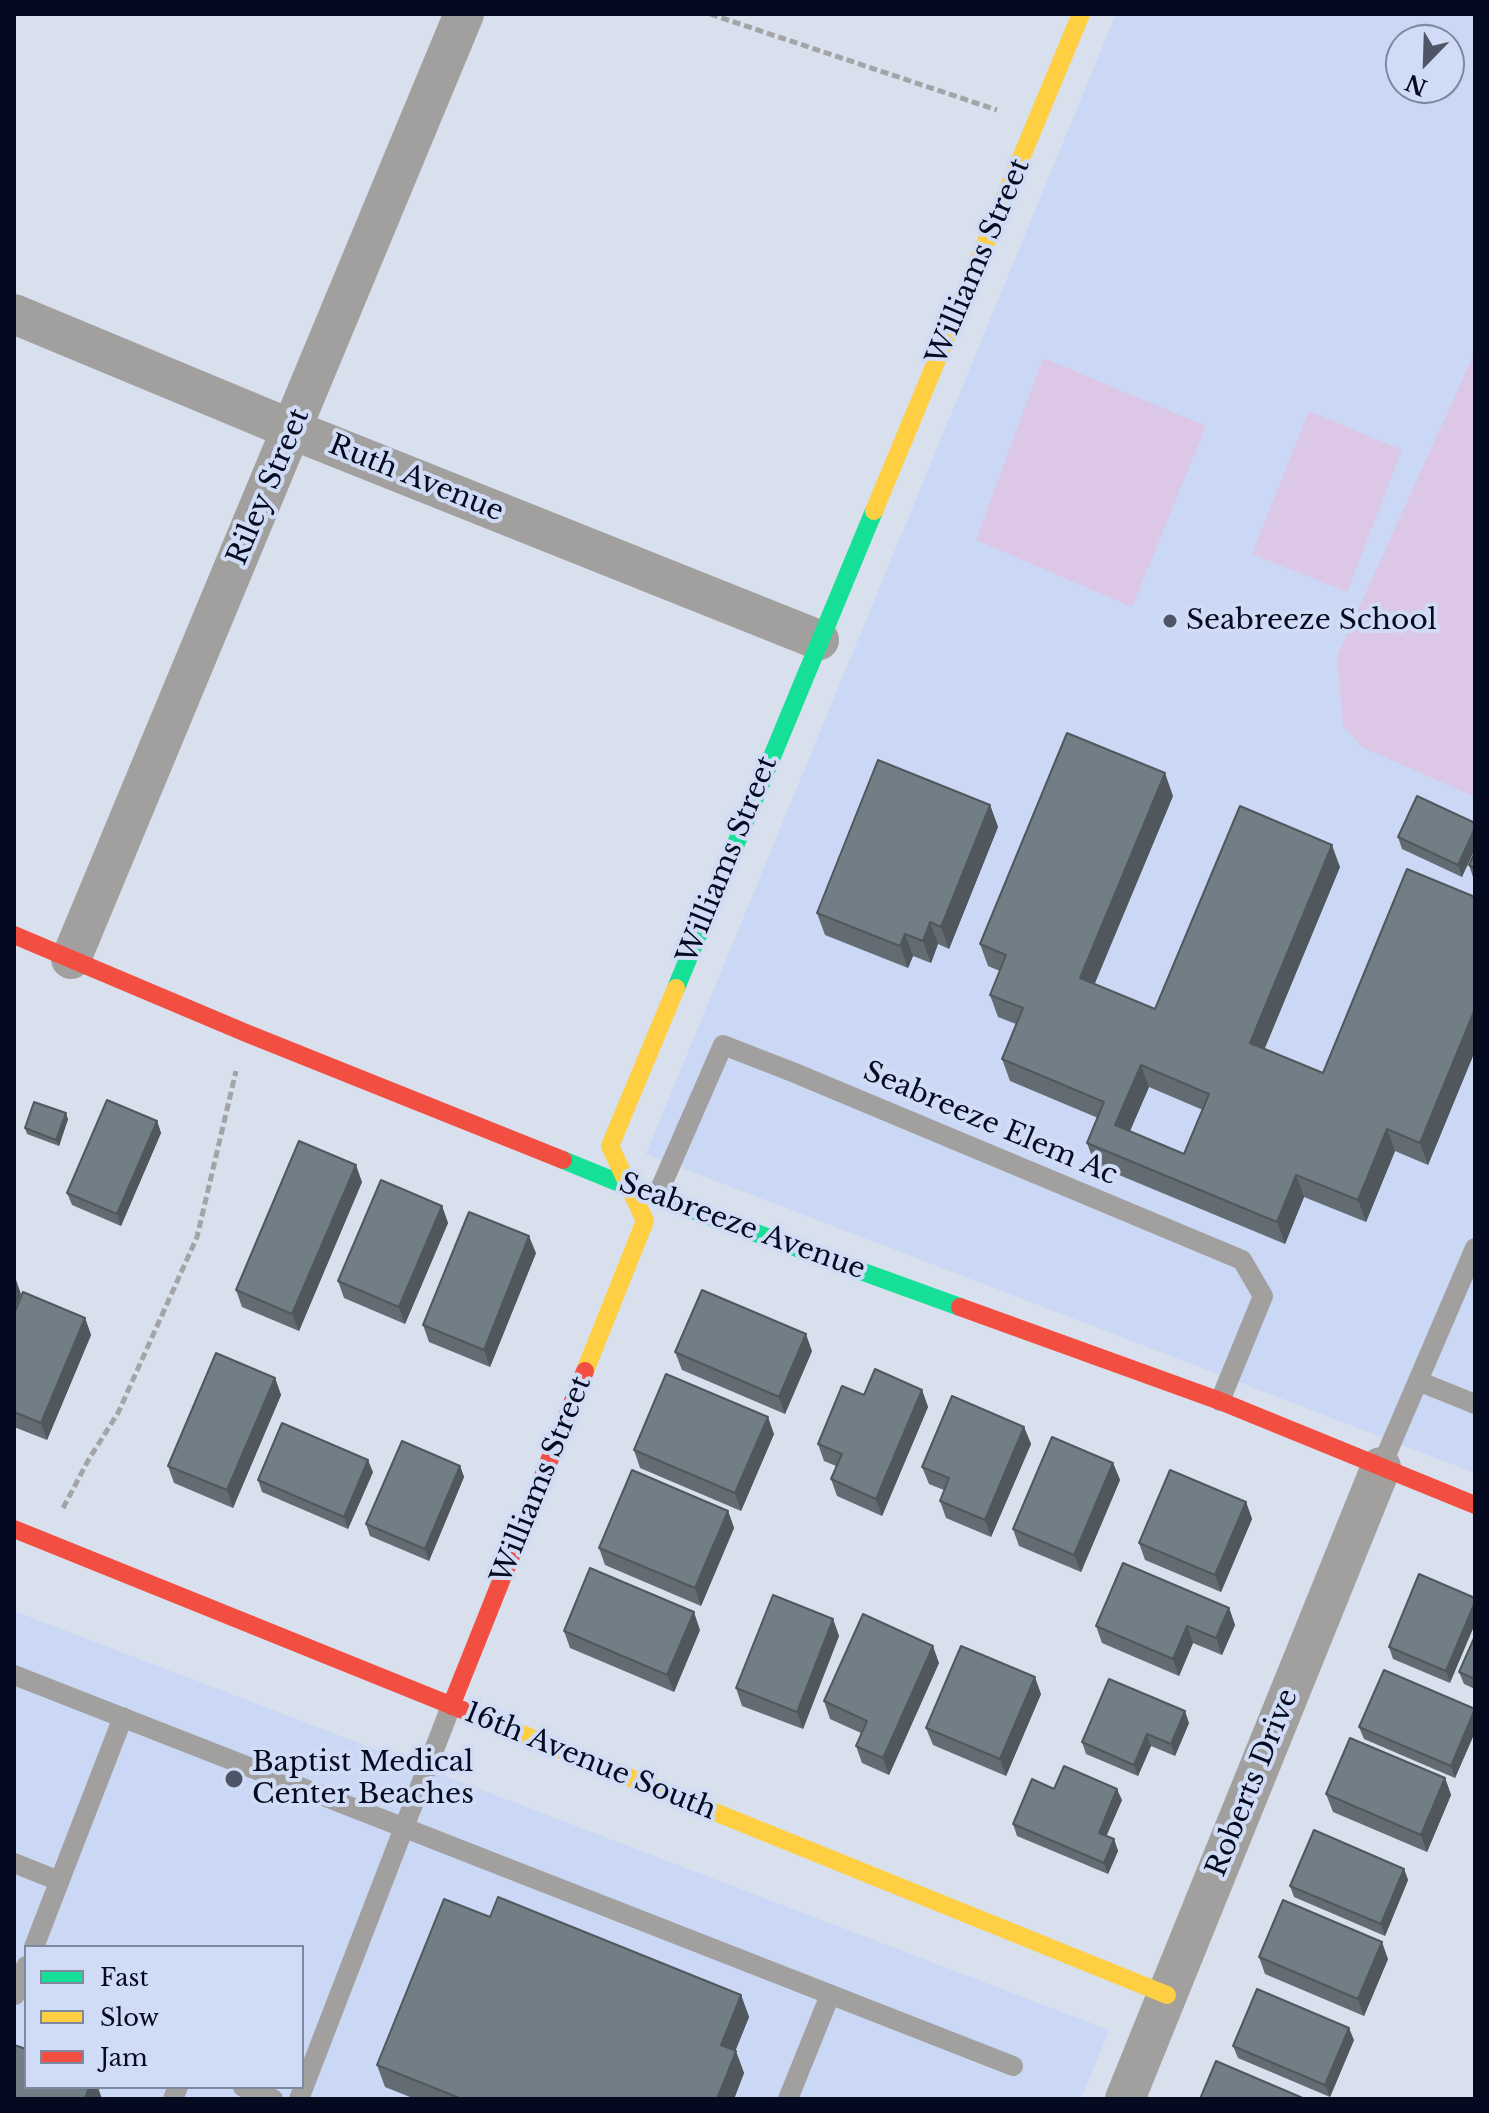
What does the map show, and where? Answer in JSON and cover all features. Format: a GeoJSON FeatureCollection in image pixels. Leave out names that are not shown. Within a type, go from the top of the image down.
{"type":"FeatureCollection","features":[{"type":"Feature","properties":{"kind":"street","name":"Riley Street"},"geometry":{"type":"LineString","coordinates":[[71,959],[464,14]]}},
{"type":"Feature","properties":{"kind":"street","name":"Williams Street"},"geometry":{"type":"LineString","coordinates":[[451,1706],[645,1221],[610,1146],[1081,14]]}},
{"type":"Feature","properties":{"kind":"street","name":"Ruth Avenue"},"geometry":{"type":"LineString","coordinates":[[14,314],[293,430],[819,640]]}},
{"type":"Feature","properties":{"kind":"street","name":"Seabreeze Avenue"},"geometry":{"type":"LineString","coordinates":[[14,935],[246,1033],[629,1187],[1220,1401],[1475,1505]]}},
{"type":"Feature","properties":{"kind":"street","name":"Roberts Drive"},"geometry":{"type":"LineString","coordinates":[[1125,2099],[1381,1467]]}},
{"type":"Feature","properties":{"kind":"street","name":"16th Avenue South"},"geometry":{"type":"LineString","coordinates":[[14,1529],[1167,1995]]}},
{"type":"Feature","properties":{"kind":"lane","name":"Seabreeze Elem Ac"},"geometry":{"type":"LineString","coordinates":[[657,1196],[723,1045],[1242,1260],[1263,1296],[1220,1401]]}},
{"type":"Feature","properties":{"kind":"lane"},"geometry":{"type":"LineString","coordinates":[[1381,1467],[1475,1248]]}},
{"type":"Feature","properties":{"kind":"lane"},"geometry":{"type":"LineString","coordinates":[[1418,1381],[1475,1404]]}},
{"type":"Feature","properties":{"kind":"lane"},"geometry":{"type":"LineString","coordinates":[[14,1675],[1013,2066]]}},
{"type":"Feature","properties":{"kind":"lane"},"geometry":{"type":"LineString","coordinates":[[304,2086],[451,1706]]}},
{"type":"Feature","properties":{"kind":"lane"},"geometry":{"type":"LineString","coordinates":[[35,1945],[123,1717]]}},
{"type":"Feature","properties":{"kind":"lane"},"geometry":{"type":"LineString","coordinates":[[14,1863],[59,1881]]}},
{"type":"Feature","properties":{"kind":"lane"},"geometry":{"type":"LineString","coordinates":[[14,1995],[24,1971]]}},
{"type":"Feature","properties":{"kind":"lane"},"geometry":{"type":"LineString","coordinates":[[788,2099],[830,1995]]}},
{"type":"Feature","properties":{"kind":"lane"},"geometry":{"type":"LineString","coordinates":[[248,2089],[273,2099]]}},
{"type":"Feature","properties":{"kind":"path"},"geometry":{"type":"LineString","coordinates":[[710,14],[1037,123]]}},
{"type":"Feature","properties":{"kind":"path"},"geometry":{"type":"LineString","coordinates":[[46,1541],[89,1459],[118,1413],[197,1237],[246,1033]]}},
{"type":"Feature","properties":{"kind":"shaded area","name":"Seabreeze School"},"geometry":{"type":"Polygon","coordinates":[[[1116,14],[1475,14],[1475,1473],[646,1154],[1116,14]]]}},
{"type":"Feature","properties":{"kind":"shaded area"},"geometry":{"type":"Polygon","coordinates":[[[1475,352],[1475,797],[1362,747],[1343,725],[1337,656],[1475,352]]]}},
{"type":"Feature","properties":{"kind":"shaded area"},"geometry":{"type":"Polygon","coordinates":[[[1043,358],[1206,426],[1132,607],[976,540],[1043,358]]]}},
{"type":"Feature","properties":{"kind":"shaded area"},"geometry":{"type":"Polygon","coordinates":[[[1309,411],[1402,450],[1347,592],[1252,554],[1309,411]]]}},
{"type":"Feature","properties":{"kind":"shaded area","name":"Baptist Medical Center Beaches"},"geometry":{"type":"Polygon","coordinates":[[[14,1611],[1109,2030],[1081,2099],[14,2099],[14,1611]]]}},
{"type":"Feature","properties":{"kind":"building"},"geometry":{"type":"Polygon","coordinates":[[[1067,733],[1165,773],[1080,978],[1155,1009],[1240,806],[1332,845],[1250,1043],[1323,1073],[1407,869],[1475,897],[1475,1009],[1420,1143],[1387,1129],[1358,1200],[1296,1175],[1277,1222],[1087,1143],[1104,1102],[1002,1059],[1023,1008],[990,995],[1006,955],[980,944],[1067,733]],[[1141,1065],[1115,1125],[1184,1154],[1209,1094],[1141,1065]]]}},
{"type":"Feature","properties":{"kind":"building"},"geometry":{"type":"Polygon","coordinates":[[[878,760],[990,805],[941,927],[930,922],[923,941],[905,934],[900,946],[817,913],[878,760]]]}},
{"type":"Feature","properties":{"kind":"building"},"geometry":{"type":"Polygon","coordinates":[[[1417,796],[1475,823],[1458,865],[1398,837],[1417,796]]]}},
{"type":"Feature","properties":{"kind":"building"},"geometry":{"type":"Polygon","coordinates":[[[1475,852],[1475,868],[1469,865],[1475,852]]]}},
{"type":"Feature","properties":{"kind":"building"},"geometry":{"type":"Polygon","coordinates":[[[107,1100],[157,1121],[117,1214],[67,1193],[107,1100]]]}},
{"type":"Feature","properties":{"kind":"building"},"geometry":{"type":"Polygon","coordinates":[[[34,1102],[66,1113],[56,1140],[25,1128],[34,1102]]]}},
{"type":"Feature","properties":{"kind":"building"},"geometry":{"type":"Polygon","coordinates":[[[299,1141],[356,1165],[292,1314],[236,1290],[299,1141]]]}},
{"type":"Feature","properties":{"kind":"building"},"geometry":{"type":"Polygon","coordinates":[[[381,1180],[442,1206],[399,1307],[338,1281],[381,1180]]]}},
{"type":"Feature","properties":{"kind":"building"},"geometry":{"type":"Polygon","coordinates":[[[469,1212],[529,1236],[484,1350],[423,1325],[469,1212]]]}},
{"type":"Feature","properties":{"kind":"building"},"geometry":{"type":"Polygon","coordinates":[[[702,1290],[806,1334],[779,1397],[675,1352],[702,1290]]]}},
{"type":"Feature","properties":{"kind":"building"},"geometry":{"type":"Polygon","coordinates":[[[23,1292],[85,1318],[41,1423],[14,1412],[14,1314],[23,1292]]]}},
{"type":"Feature","properties":{"kind":"building"},"geometry":{"type":"Polygon","coordinates":[[[216,1353],[275,1378],[227,1490],[168,1466],[216,1353]]]}},
{"type":"Feature","properties":{"kind":"building"},"geometry":{"type":"Polygon","coordinates":[[[875,1369],[922,1390],[876,1499],[831,1479],[842,1454],[818,1444],[842,1386],[864,1395],[875,1369]]]}},
{"type":"Feature","properties":{"kind":"building"},"geometry":{"type":"Polygon","coordinates":[[[666,1374],[768,1417],[735,1493],[634,1450],[666,1374]]]}},
{"type":"Feature","properties":{"kind":"building"},"geometry":{"type":"Polygon","coordinates":[[[952,1396],[1024,1427],[985,1520],[940,1501],[949,1478],[922,1467],[952,1396]]]}},
{"type":"Feature","properties":{"kind":"building"},"geometry":{"type":"Polygon","coordinates":[[[282,1423],[368,1460],[344,1517],[258,1480],[282,1423]]]}},
{"type":"Feature","properties":{"kind":"building"},"geometry":{"type":"Polygon","coordinates":[[[1052,1437],[1113,1463],[1074,1555],[1013,1529],[1052,1437]]]}},
{"type":"Feature","properties":{"kind":"building"},"geometry":{"type":"Polygon","coordinates":[[[402,1441],[460,1466],[425,1549],[366,1524],[402,1441]]]}},
{"type":"Feature","properties":{"kind":"building"},"geometry":{"type":"Polygon","coordinates":[[[632,1470],[728,1511],[695,1588],[599,1548],[632,1470]]]}},
{"type":"Feature","properties":{"kind":"building"},"geometry":{"type":"Polygon","coordinates":[[[1170,1470],[1246,1502],[1215,1575],[1139,1543],[1170,1470]]]}},
{"type":"Feature","properties":{"kind":"building"},"geometry":{"type":"Polygon","coordinates":[[[1123,1563],[1229,1608],[1216,1638],[1187,1626],[1173,1659],[1096,1626],[1123,1563]]]}},
{"type":"Feature","properties":{"kind":"building"},"geometry":{"type":"Polygon","coordinates":[[[590,1568],[694,1612],[667,1675],[564,1631],[590,1568]]]}},
{"type":"Feature","properties":{"kind":"building"},"geometry":{"type":"Polygon","coordinates":[[[1419,1574],[1475,1598],[1446,1671],[1389,1647],[1419,1574]]]}},
{"type":"Feature","properties":{"kind":"building"},"geometry":{"type":"Polygon","coordinates":[[[773,1595],[833,1619],[797,1712],[736,1688],[773,1595]]]}},
{"type":"Feature","properties":{"kind":"building"},"geometry":{"type":"Polygon","coordinates":[[[863,1614],[933,1646],[883,1758],[856,1746],[867,1721],[824,1701],[863,1614]]]}},
{"type":"Feature","properties":{"kind":"building"},"geometry":{"type":"Polygon","coordinates":[[[1475,1636],[1475,1679],[1459,1672],[1475,1636]]]}},
{"type":"Feature","properties":{"kind":"building"},"geometry":{"type":"Polygon","coordinates":[[[961,1646],[1035,1677],[1000,1759],[926,1728],[961,1646]]]}},
{"type":"Feature","properties":{"kind":"building"},"geometry":{"type":"Polygon","coordinates":[[[1384,1670],[1475,1709],[1451,1766],[1359,1727],[1384,1670]]]}},
{"type":"Feature","properties":{"kind":"building"},"geometry":{"type":"Polygon","coordinates":[[[1109,1679],[1185,1711],[1171,1744],[1147,1734],[1134,1765],[1082,1742],[1109,1679]]]}},
{"type":"Feature","properties":{"kind":"building"},"geometry":{"type":"Polygon","coordinates":[[[1350,1738],[1445,1778],[1421,1835],[1326,1794],[1350,1738]]]}},
{"type":"Feature","properties":{"kind":"building"},"geometry":{"type":"Polygon","coordinates":[[[1064,1766],[1117,1789],[1099,1833],[1114,1839],[1104,1863],[1013,1824],[1032,1779],[1054,1789],[1064,1766]]]}},
{"type":"Feature","properties":{"kind":"building"},"geometry":{"type":"Polygon","coordinates":[[[1314,1830],[1404,1869],[1381,1924],[1290,1886],[1314,1830]]]}},
{"type":"Feature","properties":{"kind":"building"},"geometry":{"type":"Polygon","coordinates":[[[498,1897],[741,1995],[721,2045],[736,2051],[717,2099],[462,2099],[377,2065],[444,1899],[490,1917],[498,1897]]]}},
{"type":"Feature","properties":{"kind":"building"},"geometry":{"type":"Polygon","coordinates":[[[1283,1900],[1382,1942],[1358,1999],[1259,1957],[1283,1900]]]}},
{"type":"Feature","properties":{"kind":"building"},"geometry":{"type":"Polygon","coordinates":[[[1257,1989],[1349,2028],[1325,2085],[1233,2046],[1257,1989]]]}},
{"type":"Feature","properties":{"kind":"building"},"geometry":{"type":"Polygon","coordinates":[[[14,2045],[24,2048],[24,2089],[88,2089],[85,2099],[14,2099],[14,2045]]]}},
{"type":"Feature","properties":{"kind":"building"},"geometry":{"type":"Polygon","coordinates":[[[1216,2061],[1305,2099],[1200,2099],[1216,2061]]]}},
{"type":"Feature","properties":{"kind":"traffic: fast"},"geometry":{"type":"LineString","coordinates":[[676,988],[874,511]]}},
{"type":"Feature","properties":{"kind":"traffic: fast"},"geometry":{"type":"LineString","coordinates":[[563,1160],[629,1187],[960,1307]]}},
{"type":"Feature","properties":{"kind":"traffic: slow"},"geometry":{"type":"LineString","coordinates":[[874,511],[1081,14]]}},
{"type":"Feature","properties":{"kind":"traffic: slow"},"geometry":{"type":"LineString","coordinates":[[585,1371],[645,1221],[610,1146],[676,988]]}},
{"type":"Feature","properties":{"kind":"traffic: slow"},"geometry":{"type":"LineString","coordinates":[[475,1715],[1167,1995]]}},
{"type":"Feature","properties":{"kind":"traffic: jam"},"geometry":{"type":"LineString","coordinates":[[14,935],[246,1033],[563,1160]]}},
{"type":"Feature","properties":{"kind":"traffic: jam"},"geometry":{"type":"LineString","coordinates":[[960,1307],[1220,1401],[1475,1505]]}},
{"type":"Feature","properties":{"kind":"traffic: jam"},"geometry":{"type":"LineString","coordinates":[[451,1706],[585,1371]]}},
{"type":"Feature","properties":{"kind":"traffic: jam"},"geometry":{"type":"LineString","coordinates":[[14,1529],[475,1715]]}},
{"type":"Feature","properties":{"kind":"place","name":"Seabreeze School"},"geometry":{"type":"Point","coordinates":[1170,621]}},
{"type":"Feature","properties":{"kind":"place","name":"Baptist Medical Center Beaches"},"geometry":{"type":"Point","coordinates":[234,1779]}}]}
